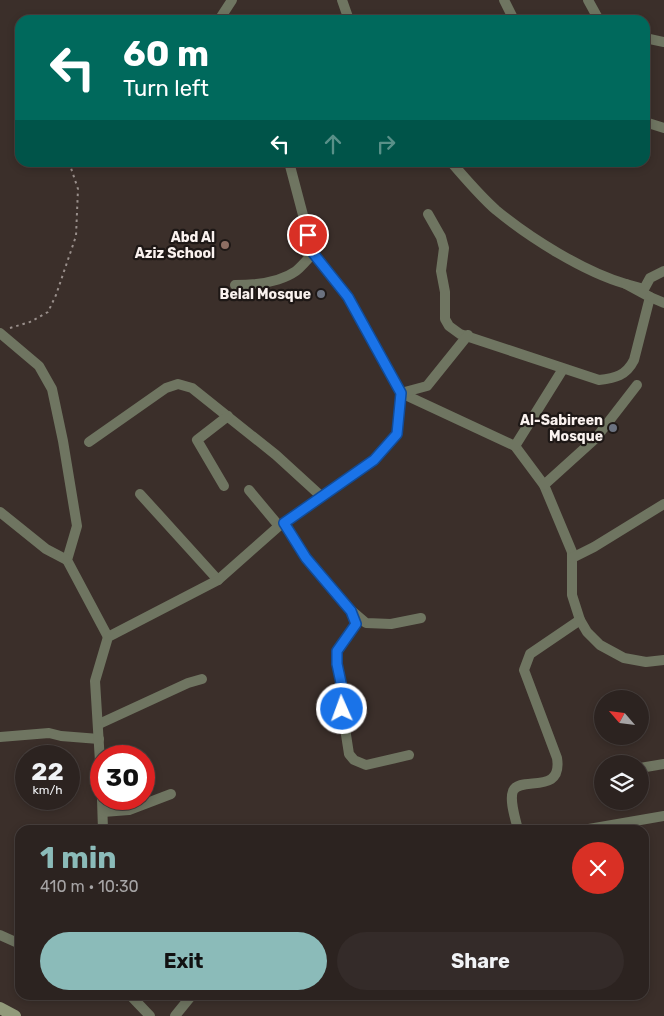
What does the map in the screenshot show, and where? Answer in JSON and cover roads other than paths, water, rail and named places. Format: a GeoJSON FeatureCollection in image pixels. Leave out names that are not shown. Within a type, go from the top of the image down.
{"type":"FeatureCollection","features":[{"type":"Feature","properties":{"kind":"main road"},"geometry":{"type":"LineString","coordinates":[[0,1008],[15,1016]]}},
{"type":"Feature","properties":{"kind":"street"},"geometry":{"type":"LineString","coordinates":[[222,15],[232,0]]}},
{"type":"Feature","properties":{"kind":"street"},"geometry":{"type":"LineString","coordinates":[[342,0],[347,15]]}},
{"type":"Feature","properties":{"kind":"street"},"geometry":{"type":"LineString","coordinates":[[504,0],[512,15]]}},
{"type":"Feature","properties":{"kind":"street"},"geometry":{"type":"LineString","coordinates":[[588,0],[596,15]]}},
{"type":"Feature","properties":{"kind":"street"},"geometry":{"type":"LineString","coordinates":[[650,39],[664,42]]}},
{"type":"Feature","properties":{"kind":"street"},"geometry":{"type":"LineString","coordinates":[[650,124],[664,128]]}},
{"type":"Feature","properties":{"kind":"street"},"geometry":{"type":"LineString","coordinates":[[108,637],[218,580],[281,524],[374,460],[397,434],[401,393],[348,297],[313,253],[290,167]]}},
{"type":"Feature","properties":{"kind":"street"},"geometry":{"type":"LineString","coordinates":[[456,167],[496,210],[539,241],[604,278],[644,289],[650,278],[664,271]]}},
{"type":"Feature","properties":{"kind":"street"},"geometry":{"type":"LineString","coordinates":[[428,214],[441,237],[444,248],[441,271],[445,292],[445,320],[449,326],[460,334],[468,335],[599,380],[614,378],[626,372],[634,360],[650,297]]}},
{"type":"Feature","properties":{"kind":"street"},"geometry":{"type":"LineString","coordinates":[[235,285],[258,285],[282,277],[296,271],[313,253]]}},
{"type":"Feature","properties":{"kind":"street"},"geometry":{"type":"LineString","coordinates":[[626,284],[664,302]]}},
{"type":"Feature","properties":{"kind":"street"},"geometry":{"type":"LineString","coordinates":[[4,331],[39,366],[52,389],[77,526],[67,560]]}},
{"type":"Feature","properties":{"kind":"street"},"geometry":{"type":"LineString","coordinates":[[401,393],[427,386],[468,335]]}},
{"type":"Feature","properties":{"kind":"street"},"geometry":{"type":"LineString","coordinates":[[515,446],[563,369]]}},
{"type":"Feature","properties":{"kind":"street"},"geometry":{"type":"LineString","coordinates":[[89,442],[165,388],[174,384],[182,384],[192,388],[228,416],[322,497]]}},
{"type":"Feature","properties":{"kind":"street"},"geometry":{"type":"LineString","coordinates":[[544,485],[596,438],[638,385]]}},
{"type":"Feature","properties":{"kind":"street"},"geometry":{"type":"LineString","coordinates":[[401,393],[515,446],[544,485],[572,552],[572,595],[580,620],[587,632],[600,645],[616,655],[634,660],[664,660]]}},
{"type":"Feature","properties":{"kind":"street"},"geometry":{"type":"LineString","coordinates":[[224,486],[197,440],[228,416]]}},
{"type":"Feature","properties":{"kind":"street"},"geometry":{"type":"LineString","coordinates":[[249,490],[281,524],[306,558],[351,611],[366,623],[391,624],[421,618]]}},
{"type":"Feature","properties":{"kind":"street"},"geometry":{"type":"LineString","coordinates":[[140,494],[218,580]]}},
{"type":"Feature","properties":{"kind":"street"},"geometry":{"type":"LineString","coordinates":[[572,558],[594,547],[664,504]]}},
{"type":"Feature","properties":{"kind":"street"},"geometry":{"type":"LineString","coordinates":[[0,512],[46,549],[67,560],[108,637],[95,681],[99,745]]}},
{"type":"Feature","properties":{"kind":"street"},"geometry":{"type":"LineString","coordinates":[[351,611],[356,624],[337,651],[337,664],[344,697],[342,709],[349,754],[354,760],[366,765],[409,756]]}},
{"type":"Feature","properties":{"kind":"street"},"geometry":{"type":"LineString","coordinates":[[517,825],[512,798],[514,790],[517,786],[546,782],[554,776],[558,768],[524,670],[527,661],[537,649],[580,620]]}},
{"type":"Feature","properties":{"kind":"street"},"geometry":{"type":"LineString","coordinates":[[99,724],[188,683],[202,679]]}},
{"type":"Feature","properties":{"kind":"street"},"geometry":{"type":"LineString","coordinates":[[0,737],[49,733],[61,736],[99,739]]}},
{"type":"Feature","properties":{"kind":"street"},"geometry":{"type":"LineString","coordinates":[[649,766],[664,764]]}},
{"type":"Feature","properties":{"kind":"street"},"geometry":{"type":"LineString","coordinates":[[103,825],[103,812],[129,810],[171,794]]}},
{"type":"Feature","properties":{"kind":"street"},"geometry":{"type":"LineString","coordinates":[[612,825],[664,816]]}},
{"type":"Feature","properties":{"kind":"street"},"geometry":{"type":"LineString","coordinates":[[0,935],[15,942]]}},
{"type":"Feature","properties":{"kind":"street"},"geometry":{"type":"LineString","coordinates":[[135,1000],[150,1016]]}},
{"type":"Feature","properties":{"kind":"street"},"geometry":{"type":"LineString","coordinates":[[175,1016],[188,1000]]}},
{"type":"Feature","properties":{"kind":"place","name":"Abd Al Aziz School"},"geometry":{"type":"Point","coordinates":[225,245]}},
{"type":"Feature","properties":{"kind":"place","name":"Belal Mosque"},"geometry":{"type":"Point","coordinates":[321,294]}},
{"type":"Feature","properties":{"kind":"place","name":"Al-Sabireen Mosque"},"geometry":{"type":"Point","coordinates":[613,428]}}]}
